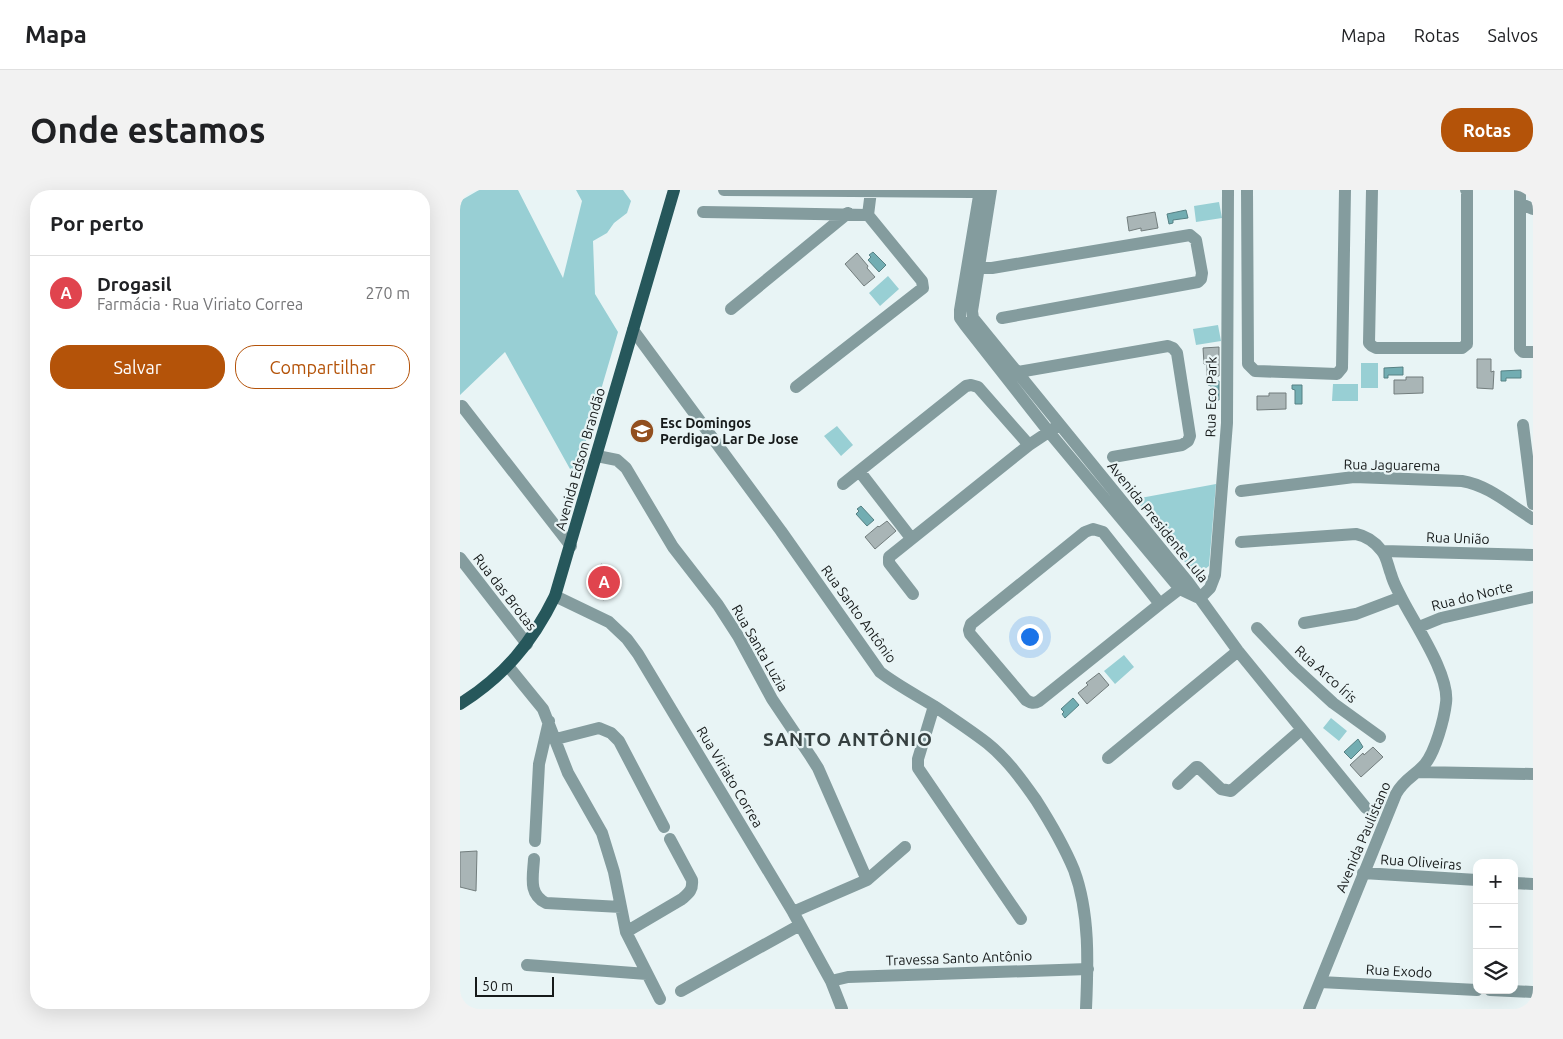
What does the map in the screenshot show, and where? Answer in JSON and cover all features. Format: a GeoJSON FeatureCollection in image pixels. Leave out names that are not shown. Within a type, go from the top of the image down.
{"type":"FeatureCollection","features":[{"type":"Feature","properties":{"kind":"main road","name":"Avenida Edson Brandão"},"geometry":{"type":"LineString","coordinates":[[460,704],[486,686],[508,666],[527,644],[541,623],[555,596],[674,190]]}},
{"type":"Feature","properties":{"kind":"street","name":"Avenida Presidente Lula"},"geometry":{"type":"LineString","coordinates":[[724,190],[984,190],[973,268],[960,310],[960,318],[965,326],[1013,377],[1060,424],[1184,585]]}},
{"type":"Feature","properties":{"kind":"street","name":"Rua Eco Park"},"geometry":{"type":"LineString","coordinates":[[1200,598],[1210,588],[1215,575],[1227,423],[1228,190]]}},
{"type":"Feature","properties":{"kind":"street"},"geometry":{"type":"LineString","coordinates":[[1247,190],[1248,364],[1255,371],[1338,374],[1342,368],[1345,190]]}},
{"type":"Feature","properties":{"kind":"street"},"geometry":{"type":"LineString","coordinates":[[1372,190],[1370,343],[1376,348],[1462,348],[1467,344],[1468,192],[1466,190]]}},
{"type":"Feature","properties":{"kind":"street"},"geometry":{"type":"LineString","coordinates":[[1520,190],[1527,206],[1520,350],[1523,352],[1533,352]]}},
{"type":"Feature","properties":{"kind":"street"},"geometry":{"type":"LineString","coordinates":[[868,215],[871,191]]}},
{"type":"Feature","properties":{"kind":"street"},"geometry":{"type":"LineString","coordinates":[[702,212],[848,213],[868,215],[922,281],[923,288],[796,387]]}},
{"type":"Feature","properties":{"kind":"street"},"geometry":{"type":"LineString","coordinates":[[731,309],[848,213]]}},
{"type":"Feature","properties":{"kind":"street"},"geometry":{"type":"LineString","coordinates":[[973,268],[1190,235],[1196,240],[1202,274],[1198,282],[1002,318]]}},
{"type":"Feature","properties":{"kind":"street","name":"Rua Santo Antônio"},"geometry":{"type":"LineString","coordinates":[[633,330],[781,531],[880,672],[934,706],[998,752],[1028,788],[1041,808],[1074,871],[1084,919],[1088,969],[1086,1009]]}},
{"type":"Feature","properties":{"kind":"street"},"geometry":{"type":"LineString","coordinates":[[1013,377],[1168,346],[1173,348],[1177,353],[1190,436],[1188,442],[1182,445],[1113,457]]}},
{"type":"Feature","properties":{"kind":"street","name":"Avenida Presidente Lula"},"geometry":{"type":"LineString","coordinates":[[1013,377],[1049,432],[1184,585],[1200,598]]}},
{"type":"Feature","properties":{"kind":"street"},"geometry":{"type":"LineString","coordinates":[[843,484],[966,386],[970,385],[978,387],[1030,445]]}},
{"type":"Feature","properties":{"kind":"street"},"geometry":{"type":"LineString","coordinates":[[462,406],[571,546]]}},
{"type":"Feature","properties":{"kind":"street"},"geometry":{"type":"LineString","coordinates":[[913,594],[888,560],[889,557],[1030,445],[1060,424]]}},
{"type":"Feature","properties":{"kind":"street"},"geometry":{"type":"LineString","coordinates":[[1523,425],[1533,504]]}},
{"type":"Feature","properties":{"kind":"street","name":"Rua Santa Luzia"},"geometry":{"type":"LineString","coordinates":[[596,456],[617,460],[626,468],[673,547],[718,605],[772,699],[818,768],[867,880]]}},
{"type":"Feature","properties":{"kind":"street"},"geometry":{"type":"LineString","coordinates":[[860,472],[911,538]]}},
{"type":"Feature","properties":{"kind":"street","name":"Rua Jaguarema"},"geometry":{"type":"LineString","coordinates":[[1241,491],[1354,478],[1462,481],[1486,488],[1533,519]]}},
{"type":"Feature","properties":{"kind":"street"},"geometry":{"type":"LineString","coordinates":[[1160,604],[1103,532],[1093,529],[1086,532],[971,624],[969,630],[970,634],[1026,700],[1035,703],[1184,585]]}},
{"type":"Feature","properties":{"kind":"street"},"geometry":{"type":"LineString","coordinates":[[1241,542],[1356,534],[1368,537],[1383,551]]}},
{"type":"Feature","properties":{"kind":"street","name":"Rua União"},"geometry":{"type":"LineString","coordinates":[[1383,551],[1533,555]]}},
{"type":"Feature","properties":{"kind":"street","name":"Avenida Paulistano"},"geometry":{"type":"LineString","coordinates":[[1309,1009],[1400,786],[1426,764],[1437,740],[1446,703],[1444,681],[1419,627],[1390,574],[1383,551]]}},
{"type":"Feature","properties":{"kind":"street","name":"Rua das Brotas"},"geometry":{"type":"LineString","coordinates":[[460,558],[527,644]]}},
{"type":"Feature","properties":{"kind":"street","name":"Rua Viriato Correa"},"geometry":{"type":"LineString","coordinates":[[555,596],[609,622],[627,639],[638,654],[793,912],[831,981],[842,1009]]}},
{"type":"Feature","properties":{"kind":"street"},"geometry":{"type":"LineString","coordinates":[[1304,623],[1356,614],[1401,597]]}},
{"type":"Feature","properties":{"kind":"street","name":"Rua do Norte"},"geometry":{"type":"LineString","coordinates":[[1419,627],[1441,618],[1533,597]]}},
{"type":"Feature","properties":{"kind":"street"},"geometry":{"type":"LineString","coordinates":[[1200,598],[1238,651],[1366,808]]}},
{"type":"Feature","properties":{"kind":"street","name":"Rua Arco Íris"},"geometry":{"type":"LineString","coordinates":[[1256,628],[1333,703],[1380,737]]}},
{"type":"Feature","properties":{"kind":"street"},"geometry":{"type":"LineString","coordinates":[[1108,758],[1238,651]]}},
{"type":"Feature","properties":{"kind":"street"},"geometry":{"type":"LineString","coordinates":[[508,666],[536,699],[549,721],[568,773],[602,833],[608,849],[626,932],[660,999]]}},
{"type":"Feature","properties":{"kind":"street"},"geometry":{"type":"LineString","coordinates":[[934,706],[918,759],[918,768],[1021,919]]}},
{"type":"Feature","properties":{"kind":"street"},"geometry":{"type":"LineString","coordinates":[[535,840],[539,764],[549,721]]}},
{"type":"Feature","properties":{"kind":"street"},"geometry":{"type":"LineString","coordinates":[[556,739],[599,728],[611,733],[619,741],[664,827]]}},
{"type":"Feature","properties":{"kind":"street"},"geometry":{"type":"LineString","coordinates":[[1178,784],[1198,766],[1221,789],[1226,792],[1231,791],[1301,730]]}},
{"type":"Feature","properties":{"kind":"street"},"geometry":{"type":"LineString","coordinates":[[1417,772],[1533,774]]}},
{"type":"Feature","properties":{"kind":"street"},"geometry":{"type":"LineString","coordinates":[[626,932],[690,893],[692,880],[670,839]]}},
{"type":"Feature","properties":{"kind":"street"},"geometry":{"type":"LineString","coordinates":[[793,912],[867,880],[905,847]]}},
{"type":"Feature","properties":{"kind":"street"},"geometry":{"type":"LineString","coordinates":[[534,859],[532,888],[539,900],[546,904],[621,906]]}},
{"type":"Feature","properties":{"kind":"street","name":"Rua Oliveiras"},"geometry":{"type":"LineString","coordinates":[[1363,873],[1473,880]]}},
{"type":"Feature","properties":{"kind":"street"},"geometry":{"type":"LineString","coordinates":[[1518,883],[1533,884]]}},
{"type":"Feature","properties":{"kind":"street"},"geometry":{"type":"LineString","coordinates":[[681,991],[800,925]]}},
{"type":"Feature","properties":{"kind":"street"},"geometry":{"type":"LineString","coordinates":[[527,965],[647,974]]}},
{"type":"Feature","properties":{"kind":"street","name":"Travessa Santo Antônio"},"geometry":{"type":"LineString","coordinates":[[831,981],[848,977],[1088,969]]}},
{"type":"Feature","properties":{"kind":"street","name":"Rua Exodo"},"geometry":{"type":"LineString","coordinates":[[1320,982],[1473,990]]}},
{"type":"Feature","properties":{"kind":"street"},"geometry":{"type":"LineString","coordinates":[[1518,991],[1533,992]]}},
{"type":"Feature","properties":{"kind":"shaded area"},"geometry":{"type":"Polygon","coordinates":[[[479,190],[518,190],[563,278],[582,201],[576,190],[623,190],[631,201],[627,213],[614,223],[607,233],[593,241],[595,294],[618,332],[575,478],[505,352],[460,395],[460,201],[479,190]]]}},
{"type":"Feature","properties":{"kind":"shaded area"},"geometry":{"type":"Polygon","coordinates":[[[1219,202],[1222,218],[1196,222],[1194,206],[1219,202]]]}},
{"type":"Feature","properties":{"kind":"shaded area"},"geometry":{"type":"Polygon","coordinates":[[[1186,210],[1188,218],[1173,220],[1173,223],[1169,224],[1167,214],[1186,210]]]}},
{"type":"Feature","properties":{"kind":"shaded area"},"geometry":{"type":"Polygon","coordinates":[[[873,252],[886,265],[879,272],[868,260],[871,257],[869,255],[873,252]]]}},
{"type":"Feature","properties":{"kind":"shaded area"},"geometry":{"type":"Polygon","coordinates":[[[888,276],[899,289],[880,306],[869,293],[888,276]]]}},
{"type":"Feature","properties":{"kind":"shaded area"},"geometry":{"type":"Polygon","coordinates":[[[1218,325],[1221,341],[1196,345],[1193,329],[1218,325]]]}},
{"type":"Feature","properties":{"kind":"shaded area"},"geometry":{"type":"Polygon","coordinates":[[[1361,363],[1378,363],[1378,388],[1361,388],[1361,363]]]}},
{"type":"Feature","properties":{"kind":"shaded area"},"geometry":{"type":"Polygon","coordinates":[[[1403,367],[1403,375],[1388,375],[1388,378],[1384,378],[1384,368],[1403,367]]]}},
{"type":"Feature","properties":{"kind":"shaded area"},"geometry":{"type":"Polygon","coordinates":[[[1521,370],[1521,378],[1506,378],[1506,381],[1501,381],[1501,371],[1521,370]]]}},
{"type":"Feature","properties":{"kind":"shaded area"},"geometry":{"type":"Polygon","coordinates":[[[1208,381],[1219,381],[1219,400],[1211,400],[1211,386],[1208,385],[1208,381]]]}},
{"type":"Feature","properties":{"kind":"shaded area"},"geometry":{"type":"Polygon","coordinates":[[[1333,384],[1358,384],[1358,401],[1332,401],[1333,384]]]}},
{"type":"Feature","properties":{"kind":"shaded area"},"geometry":{"type":"Polygon","coordinates":[[[1292,385],[1302,385],[1302,404],[1295,404],[1295,390],[1292,389],[1292,385]]]}},
{"type":"Feature","properties":{"kind":"shaded area"},"geometry":{"type":"Polygon","coordinates":[[[837,426],[853,445],[841,456],[824,436],[837,426]]]}},
{"type":"Feature","properties":{"kind":"shaded area"},"geometry":{"type":"Polygon","coordinates":[[[1216,484],[1209,566],[1196,576],[1135,499],[1216,484]]]}},
{"type":"Feature","properties":{"kind":"shaded area"},"geometry":{"type":"Polygon","coordinates":[[[861,506],[874,520],[867,526],[856,514],[859,511],[857,509],[861,506]]]}},
{"type":"Feature","properties":{"kind":"shaded area"},"geometry":{"type":"Polygon","coordinates":[[[1124,655],[1134,667],[1115,684],[1104,671],[1124,655]]]}},
{"type":"Feature","properties":{"kind":"shaded area"},"geometry":{"type":"Polygon","coordinates":[[[1073,698],[1079,705],[1065,718],[1062,714],[1064,712],[1061,709],[1073,698]]]}},
{"type":"Feature","properties":{"kind":"shaded area"},"geometry":{"type":"Polygon","coordinates":[[[1331,718],[1347,731],[1339,741],[1323,728],[1331,718]]]}},
{"type":"Feature","properties":{"kind":"shaded area"},"geometry":{"type":"Polygon","coordinates":[[[1358,739],[1363,747],[1351,759],[1344,752],[1358,739]]]}},
{"type":"Feature","properties":{"kind":"building"},"geometry":{"type":"Polygon","coordinates":[[[1155,212],[1158,228],[1141,231],[1141,228],[1129,231],[1127,217],[1155,212]]]}},
{"type":"Feature","properties":{"kind":"building"},"geometry":{"type":"Polygon","coordinates":[[[857,253],[875,277],[864,286],[845,264],[857,253]]]}},
{"type":"Feature","properties":{"kind":"building"},"geometry":{"type":"Polygon","coordinates":[[[1219,347],[1219,376],[1207,376],[1207,364],[1204,364],[1203,348],[1219,347]]]}},
{"type":"Feature","properties":{"kind":"building"},"geometry":{"type":"Polygon","coordinates":[[[1477,359],[1491,359],[1491,372],[1494,371],[1493,389],[1477,388],[1477,359]]]}},
{"type":"Feature","properties":{"kind":"building"},"geometry":{"type":"Polygon","coordinates":[[[1406,377],[1423,377],[1423,393],[1394,394],[1394,380],[1406,380],[1406,377]]]}},
{"type":"Feature","properties":{"kind":"building"},"geometry":{"type":"Polygon","coordinates":[[[1269,393],[1286,393],[1286,409],[1257,410],[1257,396],[1269,396],[1269,393]]]}},
{"type":"Feature","properties":{"kind":"building"},"geometry":{"type":"Polygon","coordinates":[[[887,521],[896,531],[875,549],[865,537],[887,521]]]}},
{"type":"Feature","properties":{"kind":"building"},"geometry":{"type":"Polygon","coordinates":[[[601,564],[618,571],[604,600],[591,593],[601,564]]]}},
{"type":"Feature","properties":{"kind":"building"},"geometry":{"type":"Polygon","coordinates":[[[1099,673],[1109,685],[1087,704],[1078,693],[1088,685],[1086,683],[1099,673]]]}},
{"type":"Feature","properties":{"kind":"building"},"geometry":{"type":"Polygon","coordinates":[[[1373,747],[1383,757],[1361,777],[1350,765],[1373,747]]]}},
{"type":"Feature","properties":{"kind":"building"},"geometry":{"type":"Polygon","coordinates":[[[477,851],[476,891],[460,887],[460,852],[477,851]]]}},
{"type":"Feature","properties":{"kind":"place","name":"Esc Domingos Perdigao Lar De Jose"},"geometry":{"type":"Point","coordinates":[642,431]}},
{"type":"Feature","properties":{"kind":"place","name":"Drogasil"},"geometry":{"type":"Point","coordinates":[604,582]}},
{"type":"Feature","properties":{"kind":"district","name":"SANTO ANTÔNIO"},"geometry":{"type":"Point","coordinates":[848,739]}}]}
